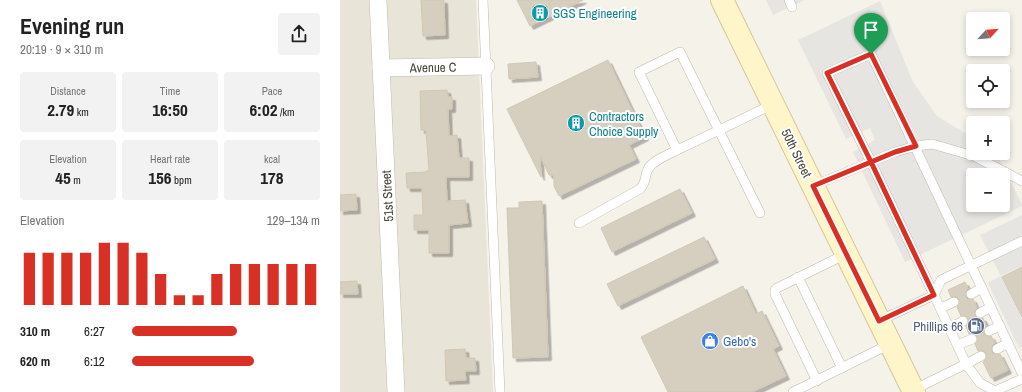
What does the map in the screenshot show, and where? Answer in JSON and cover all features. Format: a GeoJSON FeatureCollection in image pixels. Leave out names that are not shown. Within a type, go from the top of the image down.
{"type":"FeatureCollection","features":[{"type":"Feature","properties":{"kind":"main road","name":"50th Street"},"geometry":{"type":"LineString","coordinates":[[722,0],[914,391]]}},
{"type":"Feature","properties":{"kind":"street","name":"51st Street"},"geometry":{"type":"LineString","coordinates":[[378,0],[396,392]]}},
{"type":"Feature","properties":{"kind":"street","name":"Avenue C"},"geometry":{"type":"LineString","coordinates":[[381,68],[486,66]]}},
{"type":"Feature","properties":{"kind":"lane"},"geometry":{"type":"LineString","coordinates":[[483,0],[500,392]]}},
{"type":"Feature","properties":{"kind":"lane"},"geometry":{"type":"LineString","coordinates":[[677,150],[639,72],[680,52],[760,214]]}},
{"type":"Feature","properties":{"kind":"lane"},"geometry":{"type":"LineString","coordinates":[[1022,373],[916,146],[871,54],[827,73],[941,308],[966,364],[980,383],[995,391],[1022,379]]}},
{"type":"Feature","properties":{"kind":"lane"},"geometry":{"type":"LineString","coordinates":[[579,223],[640,189],[645,184],[648,170],[652,163],[773,104]]}},
{"type":"Feature","properties":{"kind":"lane"},"geometry":{"type":"LineString","coordinates":[[813,186],[895,152],[916,146],[932,144],[974,156],[1022,181]]}},
{"type":"Feature","properties":{"kind":"lane"},"geometry":{"type":"LineString","coordinates":[[879,321],[934,295],[941,280],[1022,241]]}},
{"type":"Feature","properties":{"kind":"lane"},"geometry":{"type":"LineString","coordinates":[[817,381],[775,294],[775,290],[846,254]]}},
{"type":"Feature","properties":{"kind":"lane"},"geometry":{"type":"LineString","coordinates":[[798,277],[842,368]]}},
{"type":"Feature","properties":{"kind":"lane"},"geometry":{"type":"LineString","coordinates":[[971,294],[982,288]]}},
{"type":"Feature","properties":{"kind":"lane"},"geometry":{"type":"LineString","coordinates":[[941,308],[954,302]]}},
{"type":"Feature","properties":{"kind":"lane"},"geometry":{"type":"LineString","coordinates":[[980,313],[991,307]]}},
{"type":"Feature","properties":{"kind":"lane"},"geometry":{"type":"LineString","coordinates":[[950,328],[963,321]]}},
{"type":"Feature","properties":{"kind":"lane"},"geometry":{"type":"LineString","coordinates":[[989,331],[1000,326]]}},
{"type":"Feature","properties":{"kind":"lane"},"geometry":{"type":"LineString","coordinates":[[958,345],[972,339]]}},
{"type":"Feature","properties":{"kind":"lane"},"geometry":{"type":"LineString","coordinates":[[998,348],[1008,343]]}},
{"type":"Feature","properties":{"kind":"lane"},"geometry":{"type":"LineString","coordinates":[[793,392],[890,344]]}},
{"type":"Feature","properties":{"kind":"lane"},"geometry":{"type":"LineString","coordinates":[[914,391],[981,356]]}},
{"type":"Feature","properties":{"kind":"shaded area"},"geometry":{"type":"Polygon","coordinates":[[[340,0],[476,0],[493,392],[340,392],[340,0]]]}},
{"type":"Feature","properties":{"kind":"shaded area"},"geometry":{"type":"Polygon","coordinates":[[[766,0],[805,0],[773,15],[766,0]]]}},
{"type":"Feature","properties":{"kind":"shaded area"},"geometry":{"type":"Polygon","coordinates":[[[880,1],[913,82],[937,116],[966,134],[966,160],[1000,160],[1004,168],[966,168],[966,212],[1009,212],[905,262],[853,152],[875,140],[870,128],[846,139],[798,40],[880,1]]]}},
{"type":"Feature","properties":{"kind":"shaded area"},"geometry":{"type":"Polygon","coordinates":[[[1010,180],[1022,204],[1022,206],[1010,212],[1010,180]]]}},
{"type":"Feature","properties":{"kind":"shaded area"},"geometry":{"type":"Polygon","coordinates":[[[1022,215],[1022,266],[1001,276],[980,235],[1022,215]]]}},
{"type":"Feature","properties":{"kind":"shaded area"},"geometry":{"type":"Polygon","coordinates":[[[1001,276],[1022,319],[1022,347],[1019,348],[988,283],[1001,276]]]}},
{"type":"Feature","properties":{"kind":"building"},"geometry":{"type":"Polygon","coordinates":[[[421,0],[444,0],[445,35],[423,36],[421,0]]]}},
{"type":"Feature","properties":{"kind":"building","name":"SGS Engineering"},"geometry":{"type":"Polygon","coordinates":[[[517,0],[583,0],[530,26],[517,0]]]}},
{"type":"Feature","properties":{"kind":"building","name":"Contractors Choice Supply"},"geometry":{"type":"Polygon","coordinates":[[[608,60],[645,137],[629,145],[636,159],[559,196],[554,186],[554,175],[549,175],[540,156],[541,177],[507,109],[608,60]]]}},
{"type":"Feature","properties":{"kind":"building"},"geometry":{"type":"Polygon","coordinates":[[[536,62],[538,77],[509,79],[508,64],[536,62]]]}},
{"type":"Feature","properties":{"kind":"building"},"geometry":{"type":"Polygon","coordinates":[[[447,90],[448,97],[452,97],[452,109],[448,109],[449,136],[457,135],[459,158],[469,158],[469,177],[446,177],[447,201],[465,200],[468,223],[449,225],[449,253],[429,253],[429,230],[414,230],[414,215],[423,215],[422,188],[407,188],[406,173],[429,171],[426,130],[421,130],[420,91],[447,90]]]}},
{"type":"Feature","properties":{"kind":"building"},"geometry":{"type":"Polygon","coordinates":[[[680,189],[692,213],[612,252],[601,228],[680,189]]]}},
{"type":"Feature","properties":{"kind":"building"},"geometry":{"type":"Polygon","coordinates":[[[356,194],[357,210],[340,211],[340,195],[356,194]]]}},
{"type":"Feature","properties":{"kind":"building"},"geometry":{"type":"Polygon","coordinates":[[[542,201],[548,357],[513,358],[507,208],[519,208],[519,202],[542,201]]]}},
{"type":"Feature","properties":{"kind":"building"},"geometry":{"type":"Polygon","coordinates":[[[704,237],[715,259],[618,306],[607,284],[704,237]]]}},
{"type":"Feature","properties":{"kind":"building"},"geometry":{"type":"Polygon","coordinates":[[[1022,267],[1022,317],[1002,277],[1022,267]]]}},
{"type":"Feature","properties":{"kind":"building"},"geometry":{"type":"Polygon","coordinates":[[[357,281],[358,294],[340,294],[340,282],[357,281]]]}},
{"type":"Feature","properties":{"kind":"building","name":"Phillips 66"},"geometry":{"type":"Polygon","coordinates":[[[965,282],[968,289],[966,291],[966,297],[968,299],[973,299],[977,308],[975,310],[975,316],[977,318],[983,318],[986,326],[983,330],[984,334],[988,337],[991,336],[995,343],[992,346],[992,352],[994,354],[1000,354],[1008,370],[991,378],[983,362],[986,359],[986,354],[984,351],[978,351],[975,344],[978,340],[977,336],[973,333],[969,334],[966,326],[968,324],[968,319],[966,316],[961,316],[957,307],[960,303],[959,299],[955,296],[951,297],[948,290],[965,282]]]}},
{"type":"Feature","properties":{"kind":"building","name":"Gebo's"},"geometry":{"type":"Polygon","coordinates":[[[743,286],[756,314],[762,311],[779,346],[773,349],[786,376],[752,392],[668,392],[641,337],[743,286]]]}},
{"type":"Feature","properties":{"kind":"building"},"geometry":{"type":"Polygon","coordinates":[[[465,349],[466,358],[475,358],[476,371],[465,371],[466,380],[446,381],[445,350],[465,349]]]}},
{"type":"Feature","properties":{"kind":"place","name":"SGS Engineering"},"geometry":{"type":"Point","coordinates":[540,13]}},
{"type":"Feature","properties":{"kind":"place","name":"Contractors Choice Supply"},"geometry":{"type":"Point","coordinates":[576,123]}},
{"type":"Feature","properties":{"kind":"place","name":"Phillips 66"},"geometry":{"type":"Point","coordinates":[976,326]}},
{"type":"Feature","properties":{"kind":"place","name":"Gebo's"},"geometry":{"type":"Point","coordinates":[710,341]}},
{"type":"Feature","properties":{"kind":"route"},"geometry":{"type":"LineString","coordinates":[[871,54],[827,73],[871,162],[813,186],[879,321],[934,295],[871,162],[895,152],[916,146],[871,54]]}}]}
